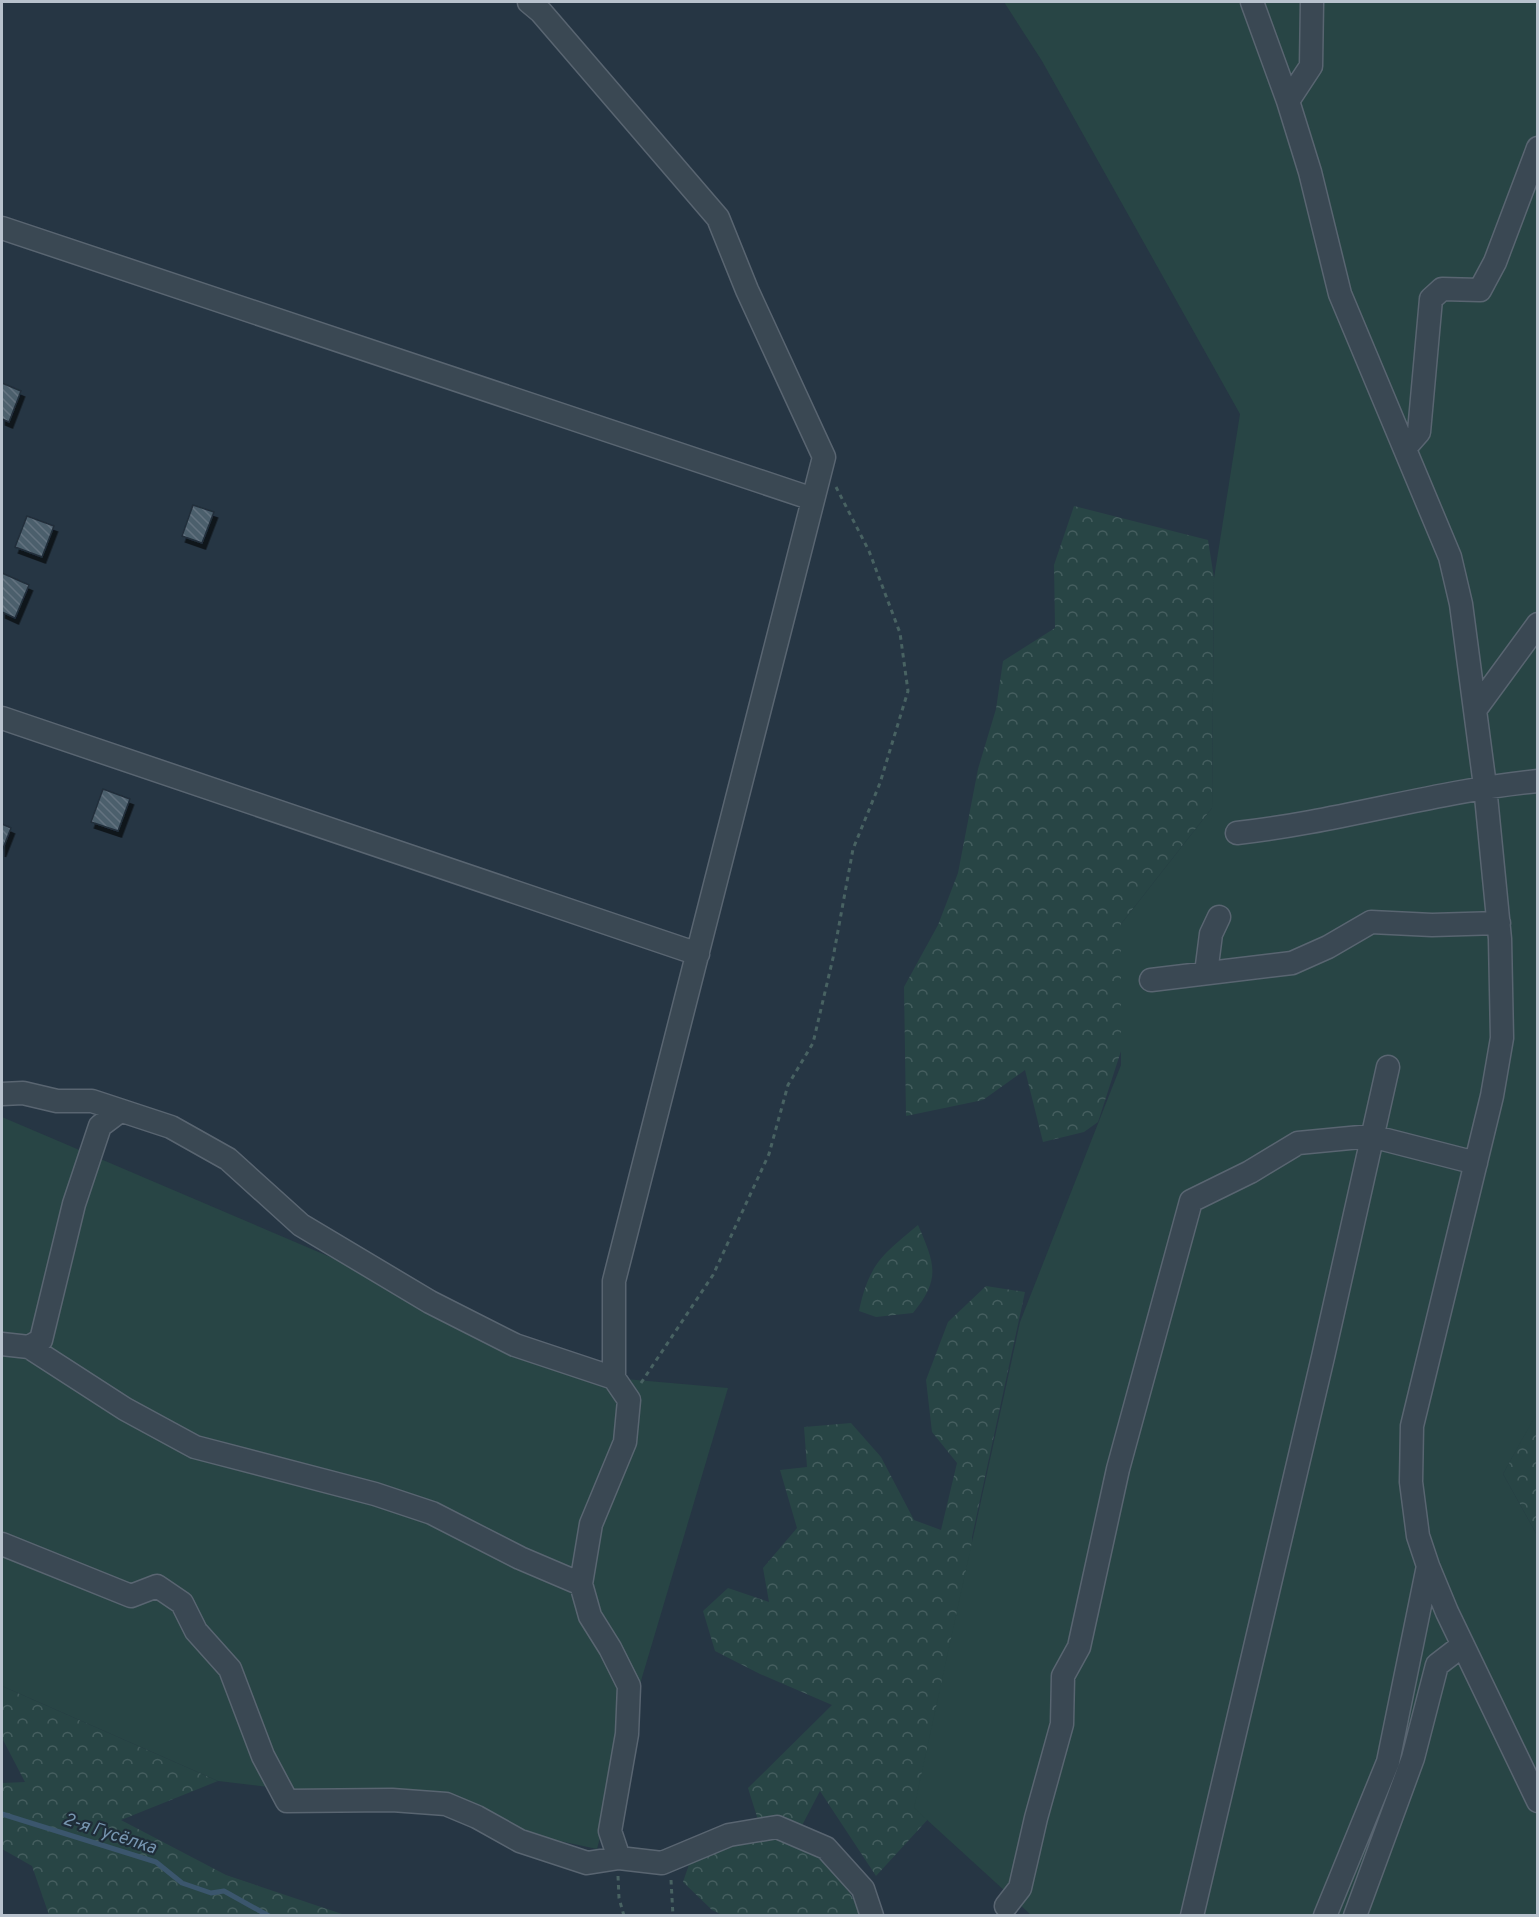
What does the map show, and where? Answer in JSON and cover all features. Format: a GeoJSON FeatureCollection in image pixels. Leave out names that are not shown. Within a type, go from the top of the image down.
{"type":"FeatureCollection","features":[{"type":"Feature","properties":{"kind":"street"},"geometry":{"type":"LineString","coordinates":[[529,2],[541,12],[718,218],[747,290],[824,457],[614,1281],[614,1378],[629,1400],[625,1442],[591,1524],[580,1584],[590,1616],[610,1648],[629,1686],[627,1734],[610,1831],[619,1858]]}},
{"type":"Feature","properties":{"kind":"street"},"geometry":{"type":"LineString","coordinates":[[1252,2],[1288,101],[1340,294],[1454,571],[1485,786],[1499,923],[1502,1038],[1492,1096],[1412,1426],[1409,1460],[1413,1510],[1418,1536],[1428,1566],[1538,1801]]}},
{"type":"Feature","properties":{"kind":"street"},"geometry":{"type":"LineString","coordinates":[[1288,101],[1311,66],[1312,2]]}},
{"type":"Feature","properties":{"kind":"street"},"geometry":{"type":"LineString","coordinates":[[1405,448],[1419,432],[1431,299],[1442,289],[1480,290],[1495,262],[1538,148]]}},
{"type":"Feature","properties":{"kind":"street"},"geometry":{"type":"LineString","coordinates":[[2,228],[813,499]]}},
{"type":"Feature","properties":{"kind":"street"},"geometry":{"type":"LineString","coordinates":[[1475,710],[1538,624]]}},
{"type":"Feature","properties":{"kind":"street"},"geometry":{"type":"LineString","coordinates":[[2,718],[698,954]]}},
{"type":"Feature","properties":{"kind":"street"},"geometry":{"type":"LineString","coordinates":[[1237,833],[1288,827],[1485,786],[1538,781]]}},
{"type":"Feature","properties":{"kind":"street"},"geometry":{"type":"LineString","coordinates":[[1206,973],[1211,934],[1220,917]]}},
{"type":"Feature","properties":{"kind":"street"},"geometry":{"type":"LineString","coordinates":[[1151,980],[1292,963],[1328,947],[1371,921],[1432,925],[1499,923]]}},
{"type":"Feature","properties":{"kind":"street"},"geometry":{"type":"LineString","coordinates":[[1192,1916],[1323,1357],[1388,1067]]}},
{"type":"Feature","properties":{"kind":"street"},"geometry":{"type":"LineString","coordinates":[[2,1094],[22,1094],[57,1101],[92,1101],[171,1127],[228,1159],[301,1225],[430,1302],[515,1345],[614,1378]]}},
{"type":"Feature","properties":{"kind":"street"},"geometry":{"type":"LineString","coordinates":[[29,1347],[41,1340],[74,1204],[100,1126],[120,1111]]}},
{"type":"Feature","properties":{"kind":"street"},"geometry":{"type":"LineString","coordinates":[[1006,1906],[1020,1888],[1036,1818],[1062,1724],[1063,1676],[1079,1647],[1118,1469],[1191,1201],[1250,1172],[1298,1143],[1371,1136],[1476,1163]]}},
{"type":"Feature","properties":{"kind":"street"},"geometry":{"type":"LineString","coordinates":[[2,1344],[29,1347],[125,1409],[195,1447],[375,1494],[432,1514],[520,1558],[580,1584]]}},
{"type":"Feature","properties":{"kind":"street"},"geometry":{"type":"LineString","coordinates":[[2,1544],[132,1596],[157,1586],[182,1603],[196,1631],[230,1669],[263,1756],[287,1801],[392,1800],[446,1804],[477,1817],[520,1840],[587,1863],[619,1858],[662,1863],[729,1835],[777,1827],[826,1848],[863,1889],[872,1916]]}},
{"type":"Feature","properties":{"kind":"street"},"geometry":{"type":"LineString","coordinates":[[1355,1916],[1398,1766],[1405,1683],[1428,1566]]}},
{"type":"Feature","properties":{"kind":"street"},"geometry":{"type":"LineString","coordinates":[[1325,1916],[1398,1766],[1431,1689],[1437,1665],[1463,1645]]}},
{"type":"Feature","properties":{"kind":"street"},"geometry":{"type":"LineString","coordinates":[[1405,1683],[1431,1689]]}},
{"type":"Feature","properties":{"kind":"path"},"geometry":{"type":"LineString","coordinates":[[629,1400],[659,1359],[713,1275],[769,1154],[788,1085],[813,1043],[833,958],[854,849],[880,783],[908,691],[900,633],[869,551],[824,457]]}},
{"type":"Feature","properties":{"kind":"path"},"geometry":{"type":"LineString","coordinates":[[619,1858],[619,1898],[624,1916]]}},
{"type":"Feature","properties":{"kind":"path"},"geometry":{"type":"LineString","coordinates":[[662,1863],[670,1874],[673,1916]]}},
{"type":"Feature","properties":{"kind":"green space"},"geometry":{"type":"Polygon","coordinates":[[[1004,2],[1537,2],[1538,1411],[1503,1474],[1537,1535],[1537,1915],[1031,1915],[914,1808],[1020,1322],[1121,1065],[1121,924],[1212,808],[1214,578],[1240,414],[1042,61],[1004,2]]]}},
{"type":"Feature","properties":{"kind":"green space"},"geometry":{"type":"Polygon","coordinates":[[[1074,506],[1208,540],[1214,578],[1212,808],[1121,924],[1121,1051],[1098,1122],[1084,1132],[1043,1142],[1025,1070],[983,1100],[906,1116],[904,987],[938,925],[958,873],[978,769],[996,709],[1003,661],[1055,628],[1054,565],[1074,506]]]}},
{"type":"Feature","properties":{"kind":"green space"},"geometry":{"type":"Polygon","coordinates":[[[2,1117],[614,1378],[728,1388],[638,1691],[597,1849],[354,1797],[218,1781],[2,1686],[2,1117]]]}},
{"type":"Feature","properties":{"kind":"green space"},"geometry":{"type":"Polygon","coordinates":[[[918,1225],[928,1250],[932,1271],[928,1290],[922,1301],[913,1313],[876,1317],[859,1311],[867,1282],[879,1262],[895,1244],[918,1225]]]}},
{"type":"Feature","properties":{"kind":"green space"},"geometry":{"type":"Polygon","coordinates":[[[986,1286],[1025,1292],[972,1537],[995,1746],[876,1876],[820,1791],[797,1835],[834,1872],[862,1915],[722,1915],[712,1910],[683,1882],[694,1850],[759,1823],[748,1788],[832,1705],[760,1674],[715,1651],[703,1611],[728,1588],[769,1602],[763,1568],[797,1528],[780,1470],[807,1467],[804,1427],[851,1423],[881,1457],[914,1520],[941,1530],[957,1463],[932,1432],[926,1380],[948,1322],[986,1286]]]}},
{"type":"Feature","properties":{"kind":"green space"},"geometry":{"type":"Polygon","coordinates":[[[1537,1411],[1537,1535],[1503,1474],[1537,1411]]]}},
{"type":"Feature","properties":{"kind":"green space"},"geometry":{"type":"Polygon","coordinates":[[[2,1686],[218,1781],[121,1820],[226,1875],[345,1915],[49,1915],[32,1866],[2,1849],[2,1783],[25,1782],[2,1738],[2,1686]]]}},
{"type":"Feature","properties":{"kind":"building"},"geometry":{"type":"Polygon","coordinates":[[[2,383],[21,391],[9,422],[2,419],[2,383]]]}},
{"type":"Feature","properties":{"kind":"building"},"geometry":{"type":"Polygon","coordinates":[[[193,505],[214,512],[202,543],[182,536],[193,505]]]}},
{"type":"Feature","properties":{"kind":"building"},"geometry":{"type":"Polygon","coordinates":[[[27,516],[54,526],[42,557],[15,547],[27,516]]]}},
{"type":"Feature","properties":{"kind":"building"},"geometry":{"type":"Polygon","coordinates":[[[2,573],[29,585],[15,618],[2,612],[2,573]]]}},
{"type":"Feature","properties":{"kind":"building"},"geometry":{"type":"Polygon","coordinates":[[[103,789],[130,799],[118,831],[91,822],[103,789]]]}},
{"type":"Feature","properties":{"kind":"building"},"geometry":{"type":"Polygon","coordinates":[[[2,824],[11,828],[2,851],[2,824]]]}},
{"type":"Feature","properties":{"kind":"waterway","name":"2-я Гусёлка"},"geometry":{"type":"LineString","coordinates":[[2,1814],[156,1862],[182,1883],[211,1893],[224,1891],[269,1916]]}}]}
